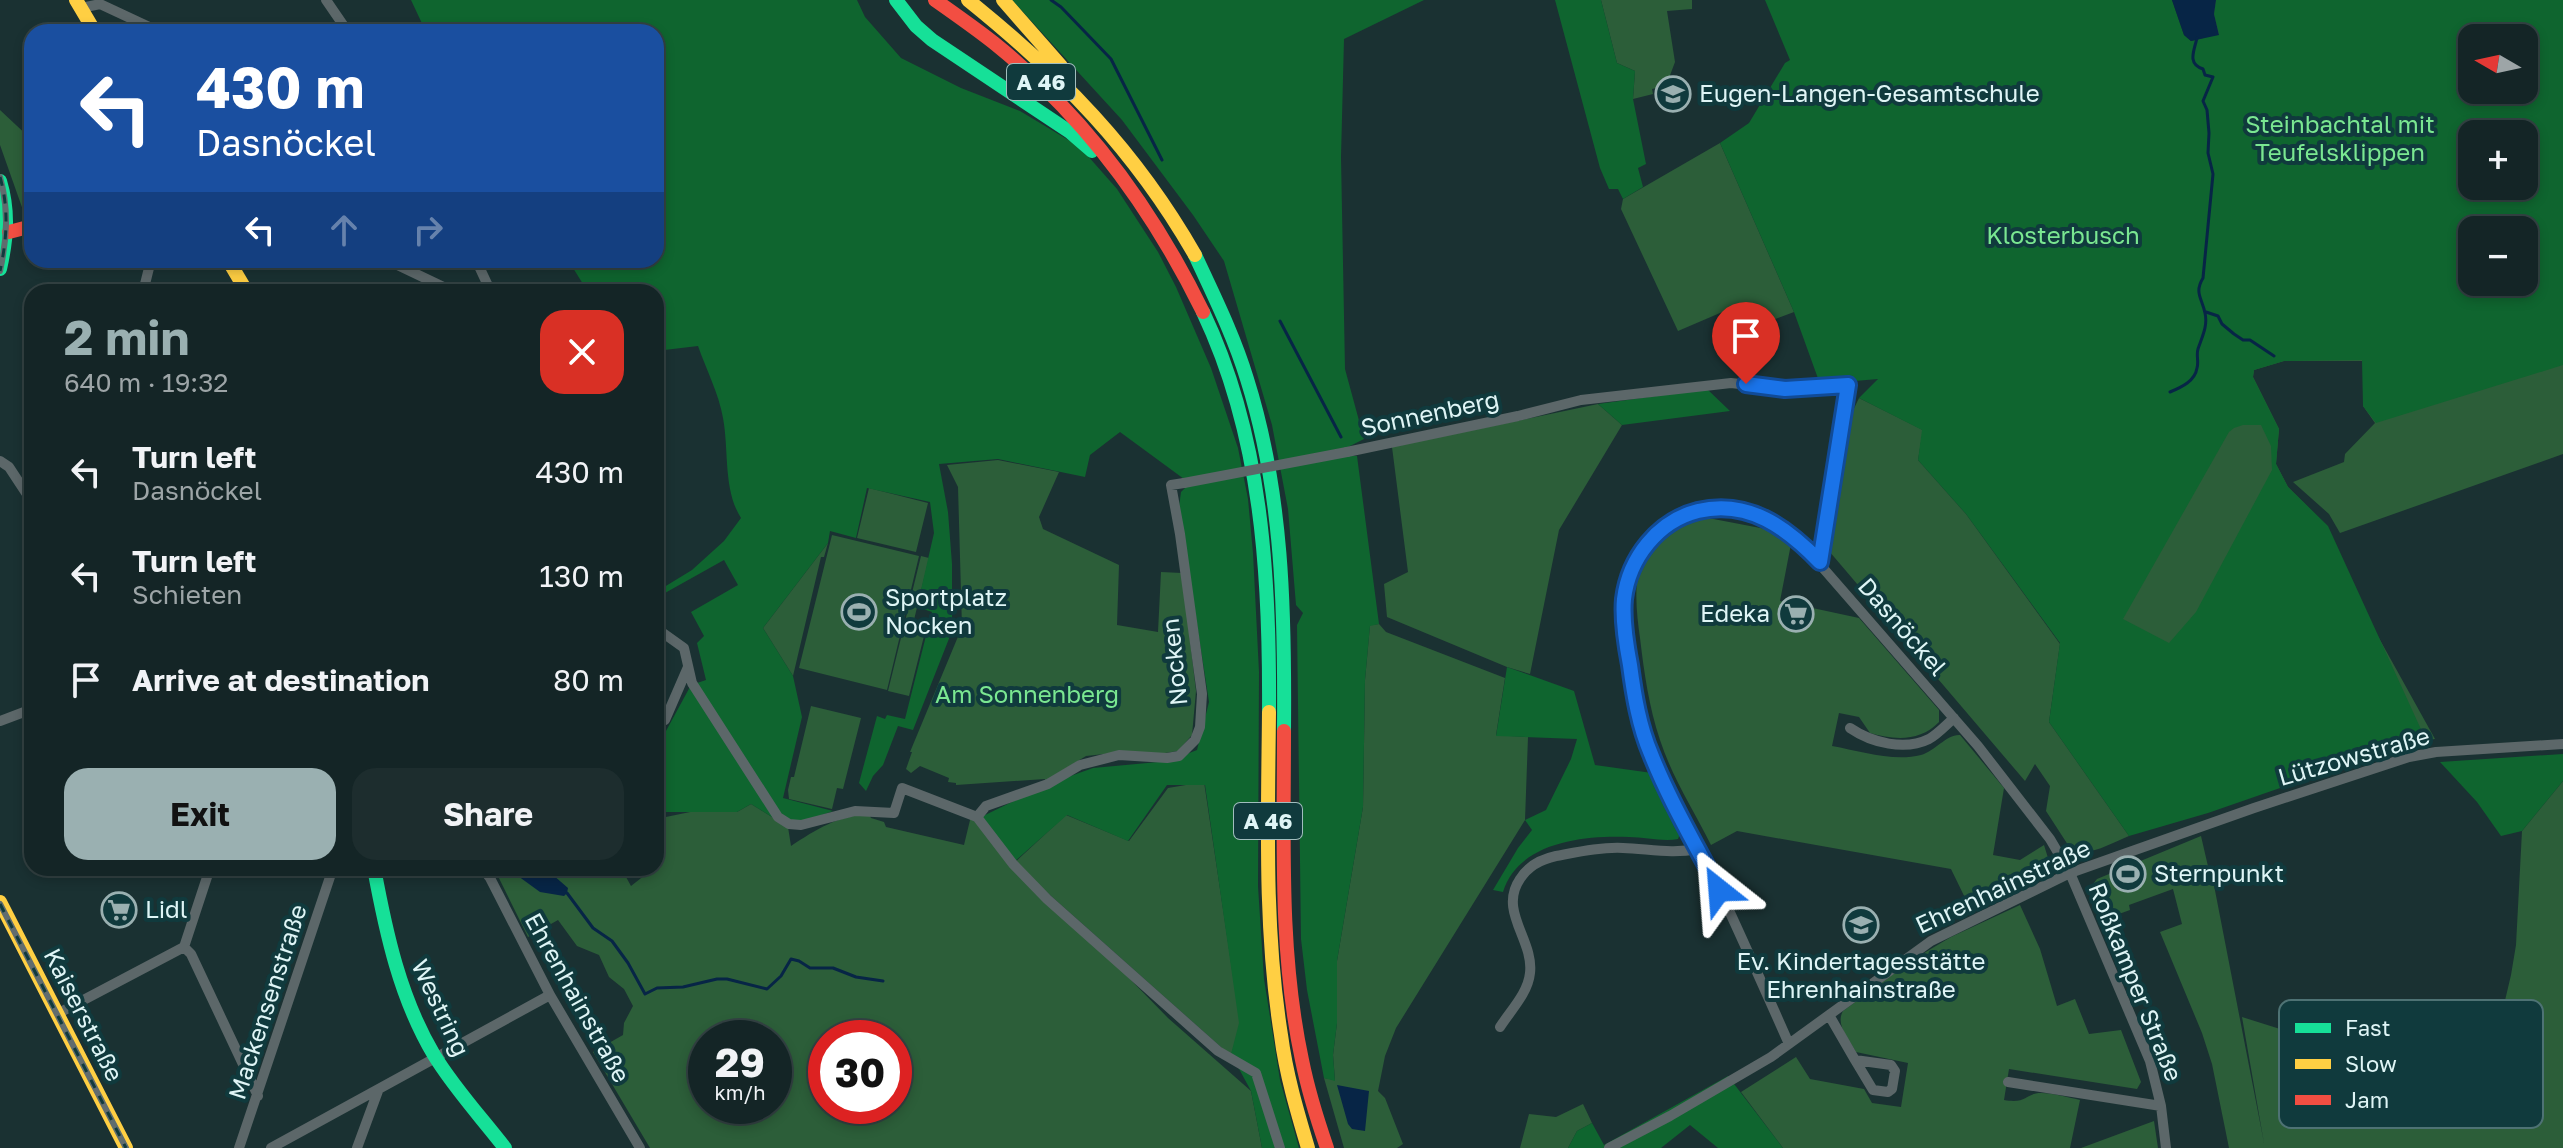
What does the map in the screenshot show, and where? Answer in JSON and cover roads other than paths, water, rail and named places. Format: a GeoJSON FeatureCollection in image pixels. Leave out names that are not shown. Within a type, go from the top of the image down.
{"type":"FeatureCollection","features":[{"type":"Feature","properties":{"kind":"main road"},"geometry":{"type":"LineString","coordinates":[[896,0],[916,26],[948,52],[1070,132],[1129,183]]}},
{"type":"Feature","properties":{"kind":"main road","name":"A 46"},"geometry":{"type":"LineString","coordinates":[[935,0],[1000,46],[1037,79],[1105,151],[1170,246],[1205,315],[1233,389],[1254,477],[1265,559],[1270,939],[1285,1064],[1308,1148]]}},
{"type":"Feature","properties":{"kind":"main road","name":"A 46"},"geometry":{"type":"LineString","coordinates":[[968,0],[1045,62],[1120,142],[1189,245],[1239,352],[1265,447],[1280,551],[1284,619],[1284,863],[1288,950],[1302,1059],[1327,1148]]}},
{"type":"Feature","properties":{"kind":"main road"},"geometry":{"type":"LineString","coordinates":[[1003,0],[1054,56],[1084,101]]}},
{"type":"Feature","properties":{"kind":"main road"},"geometry":{"type":"LineString","coordinates":[[78,4],[90,24]]}},
{"type":"Feature","properties":{"kind":"main road"},"geometry":{"type":"LineString","coordinates":[[0,181],[9,232],[0,269]]}},
{"type":"Feature","properties":{"kind":"main road"},"geometry":{"type":"LineString","coordinates":[[9,232],[24,228]]}},
{"type":"Feature","properties":{"kind":"main road","name":"Westring"},"geometry":{"type":"LineString","coordinates":[[376,876],[400,983],[435,1056],[505,1148]]}},
{"type":"Feature","properties":{"kind":"main road","name":"Kaiserstraße"},"geometry":{"type":"LineString","coordinates":[[0,902],[126,1148]]}},
{"type":"Feature","properties":{"kind":"street"},"geometry":{"type":"LineString","coordinates":[[326,0],[342,24]]}},
{"type":"Feature","properties":{"kind":"street"},"geometry":{"type":"LineString","coordinates":[[78,4],[100,4],[143,24]]}},
{"type":"Feature","properties":{"kind":"street"},"geometry":{"type":"LineString","coordinates":[[404,268],[437,284]]}},
{"type":"Feature","properties":{"kind":"street","name":"Sonnenberg"},"geometry":{"type":"LineString","coordinates":[[1171,485],[1347,452],[1581,400],[1731,383],[1785,389],[1848,385],[1820,562]]}},
{"type":"Feature","properties":{"kind":"street"},"geometry":{"type":"LineString","coordinates":[[0,461],[9,467],[24,490]]}},
{"type":"Feature","properties":{"kind":"street","name":"Nocken"},"geometry":{"type":"LineString","coordinates":[[977,817],[986,806],[1048,784],[1080,765],[1119,755],[1179,756],[1195,740],[1200,727],[1202,694],[1171,485]]}},
{"type":"Feature","properties":{"kind":"street","name":"Dasnöckel"},"geometry":{"type":"LineString","coordinates":[[1789,1044],[1719,890],[1650,753],[1633,689],[1624,612],[1626,590],[1635,563],[1650,540],[1673,522],[1691,513],[1717,508],[1745,511],[1769,519],[1786,531],[1820,562],[1954,718],[2050,839],[2070,873]]}},
{"type":"Feature","properties":{"kind":"street"},"geometry":{"type":"LineString","coordinates":[[664,634],[684,648],[692,683],[778,817],[789,824],[801,825],[855,811],[894,813],[902,788],[977,817],[1013,864],[1047,899],[1218,1051],[1256,1073],[1280,1148]]}},
{"type":"Feature","properties":{"kind":"street"},"geometry":{"type":"LineString","coordinates":[[665,720],[688,667]]}},
{"type":"Feature","properties":{"kind":"street"},"geometry":{"type":"LineString","coordinates":[[0,721],[24,712]]}},
{"type":"Feature","properties":{"kind":"street"},"geometry":{"type":"LineString","coordinates":[[1850,728],[1869,739],[1915,745],[1932,737],[1954,718]]}},
{"type":"Feature","properties":{"kind":"street","name":"Lützowstraße"},"geometry":{"type":"LineString","coordinates":[[2208,824],[2409,757],[2436,752],[2563,744]]}},
{"type":"Feature","properties":{"kind":"street","name":"Ehrenhainstraße"},"geometry":{"type":"LineString","coordinates":[[1609,1148],[1741,1076],[1931,941],[2070,873],[2208,824]]}},
{"type":"Feature","properties":{"kind":"street"},"geometry":{"type":"LineString","coordinates":[[1500,1027],[1529,979],[1531,960],[1512,902],[1518,881],[1527,870],[1550,857],[1595,849],[1681,852],[1697,849]]}},
{"type":"Feature","properties":{"kind":"street","name":"Roßkamper Straße"},"geometry":{"type":"LineString","coordinates":[[2070,873],[2150,1061],[2161,1106],[2166,1148]]}},
{"type":"Feature","properties":{"kind":"street"},"geometry":{"type":"LineString","coordinates":[[57,1014],[184,947],[207,876]]}},
{"type":"Feature","properties":{"kind":"street","name":"Mackensenstraße"},"geometry":{"type":"LineString","coordinates":[[239,1148],[330,876]]}},
{"type":"Feature","properties":{"kind":"street","name":"Ehrenhainstraße"},"geometry":{"type":"LineString","coordinates":[[488,876],[550,995],[640,1148]]}},
{"type":"Feature","properties":{"kind":"street"},"geometry":{"type":"LineString","coordinates":[[184,947],[191,954],[258,1096]]}},
{"type":"Feature","properties":{"kind":"street"},"geometry":{"type":"LineString","coordinates":[[271,1148],[550,995]]}},
{"type":"Feature","properties":{"kind":"street"},"geometry":{"type":"LineString","coordinates":[[1829,1015],[1855,1060]]}},
{"type":"Feature","properties":{"kind":"street","name":"Roßkamper Straße"},"geometry":{"type":"LineString","coordinates":[[2008,1082],[2161,1106]]}},
{"type":"Feature","properties":{"kind":"street"},"geometry":{"type":"LineString","coordinates":[[357,1148],[378,1091]]}},
{"type":"Feature","properties":{"kind":"water"},"geometry":{"type":"Polygon","coordinates":[[[2172,0],[2216,0],[2214,14],[2219,35],[2191,41],[2184,35],[2172,0]]]}},
{"type":"Feature","properties":{"kind":"water"},"geometry":{"type":"Polygon","coordinates":[[[518,876],[554,876],[568,888],[564,896],[540,892],[518,876]]]}},
{"type":"Feature","properties":{"kind":"water"},"geometry":{"type":"Polygon","coordinates":[[[1337,1085],[1369,1091],[1365,1131],[1352,1129],[1348,1124],[1337,1085]]]}},
{"type":"Feature","properties":{"kind":"waterway"},"geometry":{"type":"LineString","coordinates":[[1051,0],[1111,59],[1162,160]]}},
{"type":"Feature","properties":{"kind":"waterway"},"geometry":{"type":"LineString","coordinates":[[2170,392],[2194,377],[2198,366],[2197,351],[2206,322],[2199,292],[2213,174],[2208,153],[2207,110],[2203,101],[2213,77],[2205,75],[2193,60],[2197,38]]}},
{"type":"Feature","properties":{"kind":"waterway"},"geometry":{"type":"LineString","coordinates":[[2206,312],[2218,316],[2222,324],[2243,340],[2250,340],[2274,356]]}},
{"type":"Feature","properties":{"kind":"waterway"},"geometry":{"type":"LineString","coordinates":[[1280,321],[1341,437]]}},
{"type":"Feature","properties":{"kind":"waterway"},"geometry":{"type":"LineString","coordinates":[[567,893],[593,928],[612,941],[645,994],[657,988],[683,987],[717,979],[767,989],[781,976],[791,959],[810,968],[833,968],[856,977],[883,981]]}},
{"type":"Feature","properties":{"kind":"railway"},"geometry":{"type":"LineString","coordinates":[[0,177],[6,224],[0,271]]}},
{"type":"Feature","properties":{"kind":"railway"},"geometry":{"type":"LineString","coordinates":[[0,904],[126,1148]]}},
{"type":"Feature","properties":{"kind":"place","name":"Eugen-Langen-Gesamtschule"},"geometry":{"type":"Point","coordinates":[1673,94]}},
{"type":"Feature","properties":{"kind":"place","name":"Sportplatz Nocken"},"geometry":{"type":"Point","coordinates":[859,612]}},
{"type":"Feature","properties":{"kind":"place","name":"Edeka"},"geometry":{"type":"Point","coordinates":[1796,614]}},
{"type":"Feature","properties":{"kind":"place","name":"Sternpunkt"},"geometry":{"type":"Point","coordinates":[2128,874]}},
{"type":"Feature","properties":{"kind":"place","name":"Lidl"},"geometry":{"type":"Point","coordinates":[119,910]}},
{"type":"Feature","properties":{"kind":"place","name":"Ev. Kindertagesstätte Ehrenhainstraße"},"geometry":{"type":"Point","coordinates":[1861,925]}},
{"type":"Feature","properties":{"kind":"park label","name":"Steinbachtal mit Teufelsklippen"},"geometry":{"type":"Point","coordinates":[2340,139]}},
{"type":"Feature","properties":{"kind":"park label","name":"Klosterbusch"},"geometry":{"type":"Point","coordinates":[2063,236]}},
{"type":"Feature","properties":{"kind":"park label","name":"Am Sonnenberg"},"geometry":{"type":"Point","coordinates":[1027,695]}}]}
